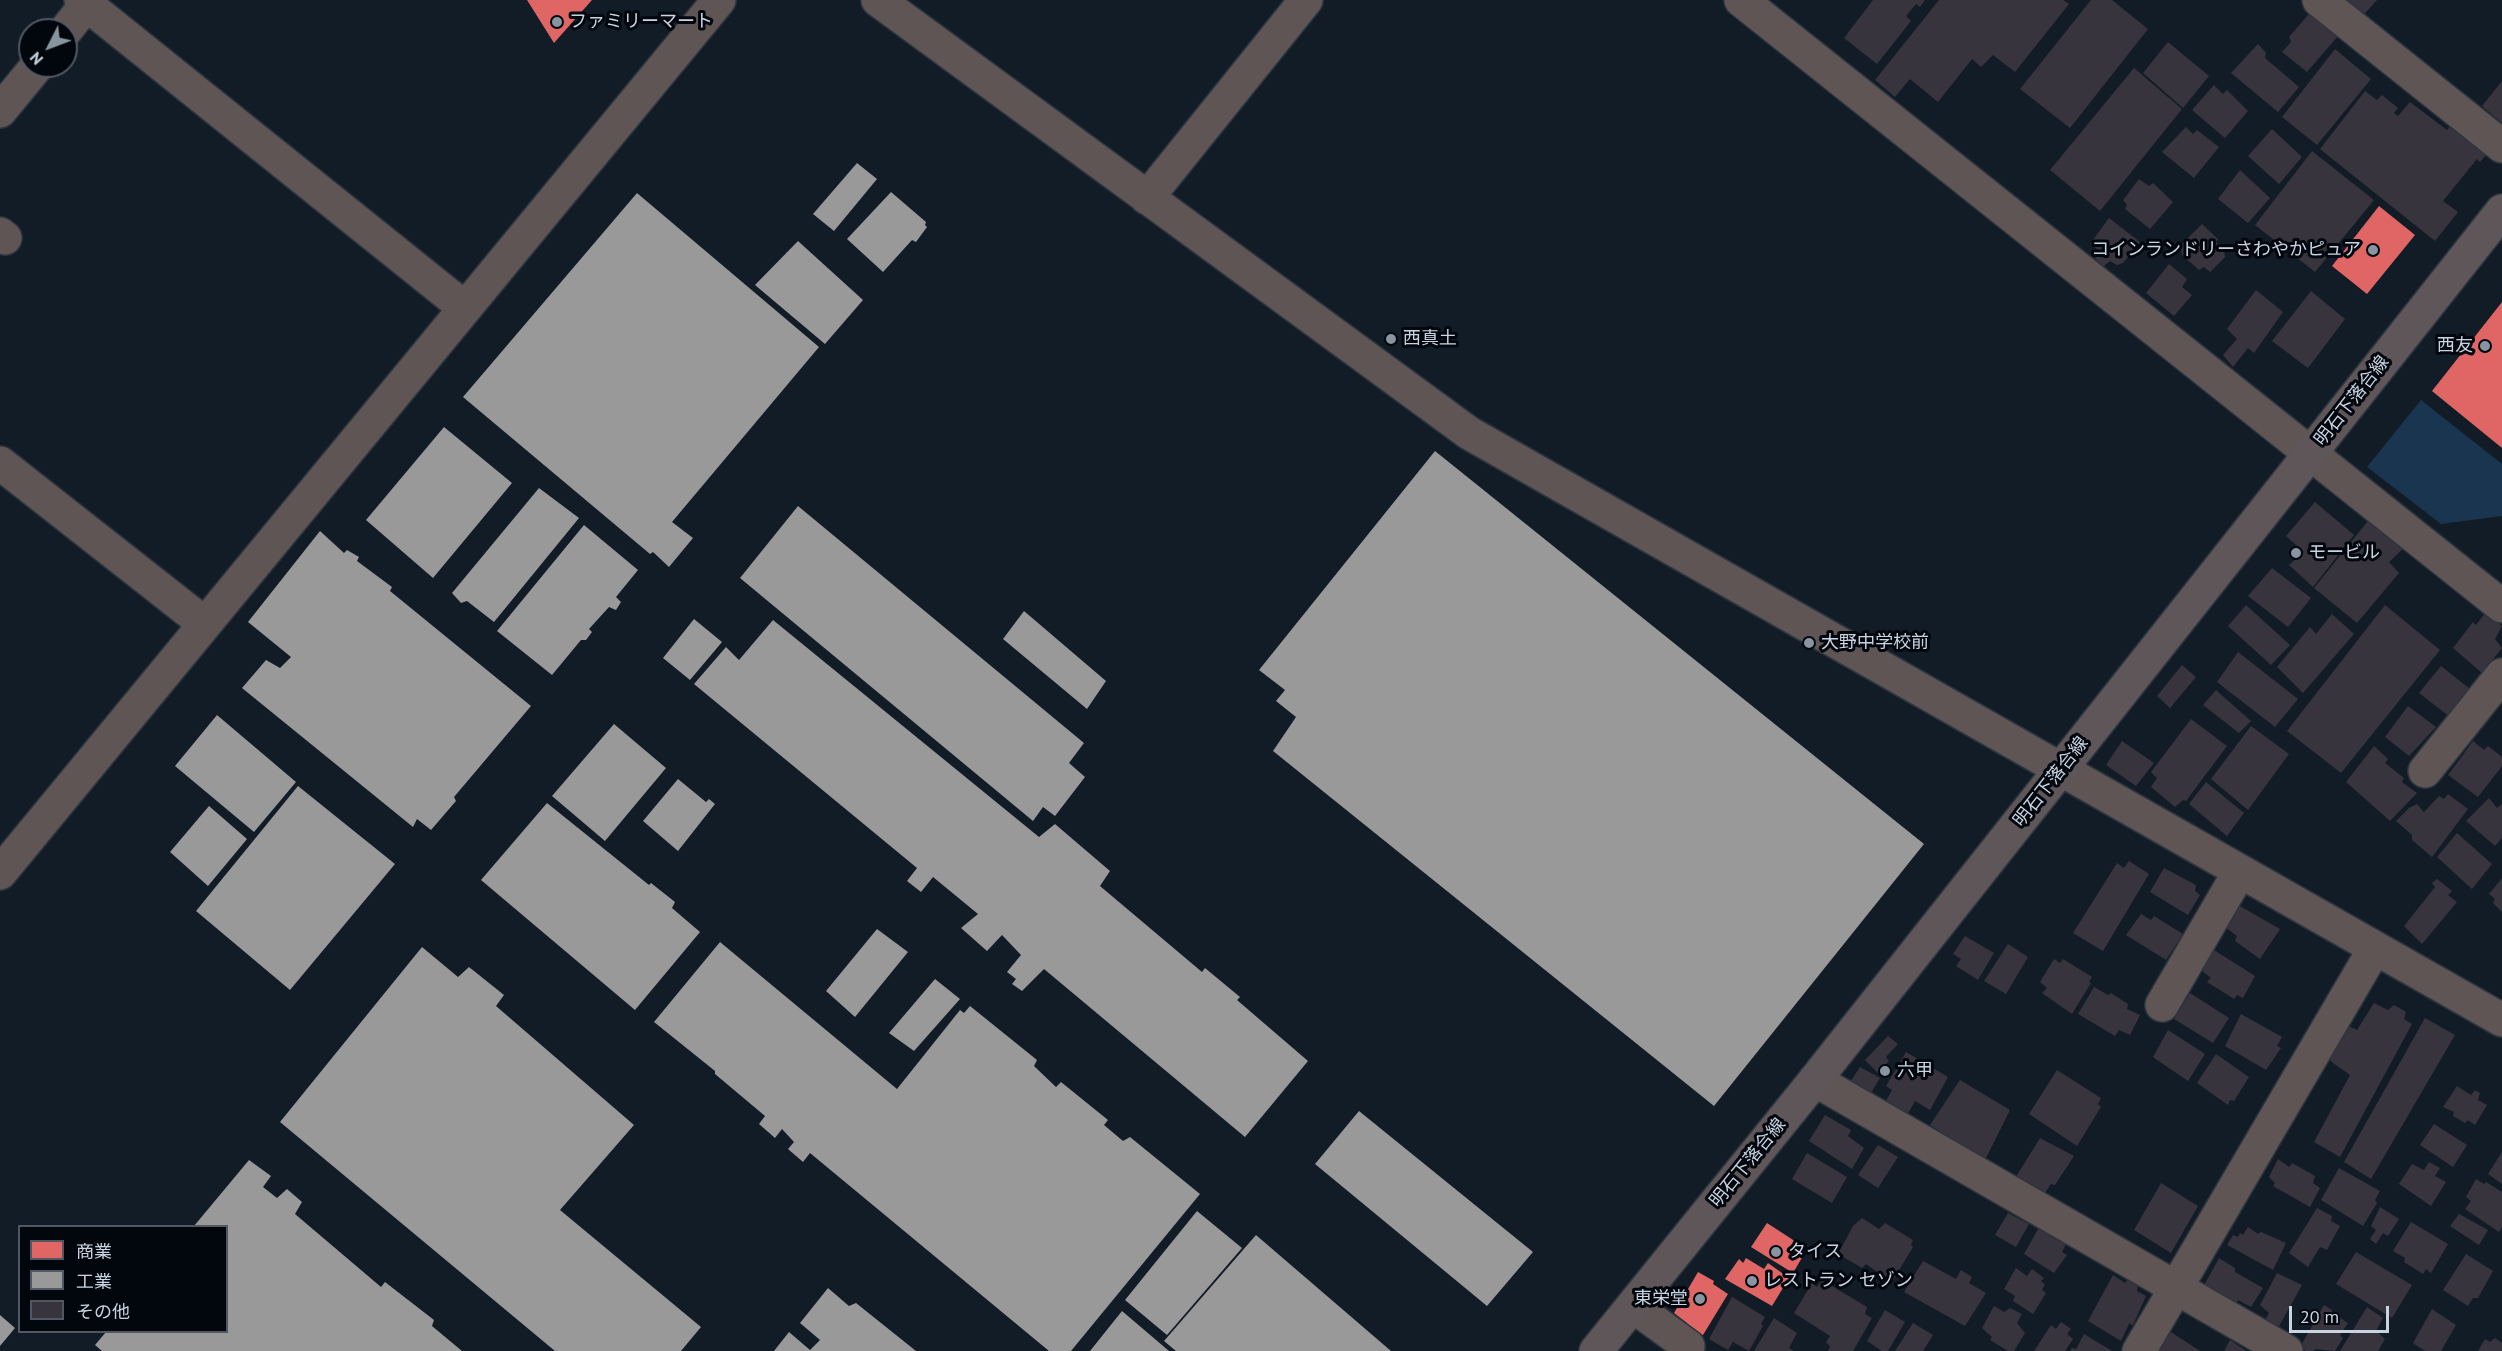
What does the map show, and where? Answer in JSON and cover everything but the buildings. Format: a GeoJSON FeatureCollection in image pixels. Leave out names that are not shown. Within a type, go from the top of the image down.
{"type":"FeatureCollection","features":[{"type":"Feature","properties":{"kind":"main road","name":"明石下落合線"},"geometry":{"type":"LineString","coordinates":[[1596,1351],[1815,1080],[2502,211]]}},
{"type":"Feature","properties":{"kind":"street"},"geometry":{"type":"LineString","coordinates":[[0,873],[719,0]]}},
{"type":"Feature","properties":{"kind":"street"},"geometry":{"type":"LineString","coordinates":[[878,0],[1469,433],[2502,1020]]}},
{"type":"Feature","properties":{"kind":"street"},"geometry":{"type":"LineString","coordinates":[[1147,198],[1306,0]]}},
{"type":"Feature","properties":{"kind":"street"},"geometry":{"type":"LineString","coordinates":[[1741,0],[2502,606]]}},
{"type":"Feature","properties":{"kind":"street"},"geometry":{"type":"LineString","coordinates":[[2319,0],[2502,147]]}},
{"type":"Feature","properties":{"kind":"street"},"geometry":{"type":"LineString","coordinates":[[73,18],[83,2],[465,308]]}},
{"type":"Feature","properties":{"kind":"street"},"geometry":{"type":"LineString","coordinates":[[0,111],[27,78]]}},
{"type":"Feature","properties":{"kind":"street"},"geometry":{"type":"LineString","coordinates":[[0,463],[205,624]]}},
{"type":"Feature","properties":{"kind":"street"},"geometry":{"type":"LineString","coordinates":[[2425,771],[2502,675]]}},
{"type":"Feature","properties":{"kind":"street"},"geometry":{"type":"LineString","coordinates":[[2162,1005],[2240,872]]}},
{"type":"Feature","properties":{"kind":"street"},"geometry":{"type":"LineString","coordinates":[[2139,1351],[2375,948]]}},
{"type":"Feature","properties":{"kind":"street"},"geometry":{"type":"LineString","coordinates":[[1815,1080],[2286,1351]]}},
{"type":"Feature","properties":{"kind":"street"},"geometry":{"type":"LineString","coordinates":[[1633,1306],[1690,1349]]}},
{"type":"Feature","properties":{"kind":"shaded area"},"geometry":{"type":"Polygon","coordinates":[[[2421,400],[2502,464],[2502,516],[2441,524],[2367,467],[2421,400]]]}},
{"type":"Feature","properties":{"kind":"place","name":"ファミリーマート"},"geometry":{"type":"Point","coordinates":[557,22]}},
{"type":"Feature","properties":{"kind":"place","name":"コインランドリーさわやかピュア"},"geometry":{"type":"Point","coordinates":[2373,250]}},
{"type":"Feature","properties":{"kind":"place","name":"西真土"},"geometry":{"type":"Point","coordinates":[1391,339]}},
{"type":"Feature","properties":{"kind":"place","name":"西友"},"geometry":{"type":"Point","coordinates":[2485,346]}},
{"type":"Feature","properties":{"kind":"place","name":"モービル"},"geometry":{"type":"Point","coordinates":[2296,553]}},
{"type":"Feature","properties":{"kind":"place","name":"大野中学校前"},"geometry":{"type":"Point","coordinates":[1809,643]}},
{"type":"Feature","properties":{"kind":"place","name":"六甲"},"geometry":{"type":"Point","coordinates":[1885,1071]}},
{"type":"Feature","properties":{"kind":"place","name":"タイス"},"geometry":{"type":"Point","coordinates":[1776,1252]}},
{"type":"Feature","properties":{"kind":"place","name":"レストラン セゾン"},"geometry":{"type":"Point","coordinates":[1752,1281]}},
{"type":"Feature","properties":{"kind":"place","name":"東栄堂"},"geometry":{"type":"Point","coordinates":[1700,1299]}}]}
